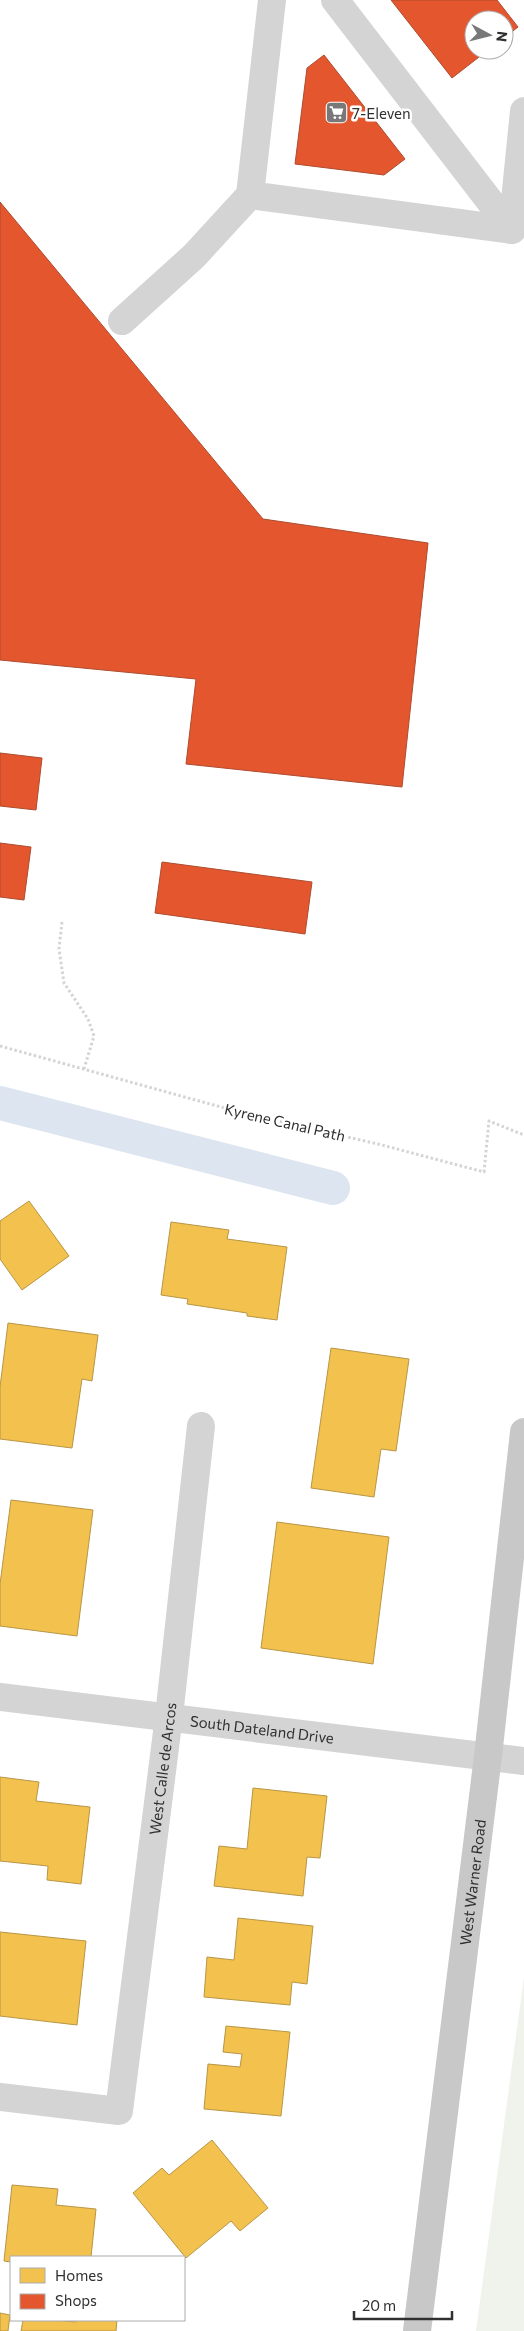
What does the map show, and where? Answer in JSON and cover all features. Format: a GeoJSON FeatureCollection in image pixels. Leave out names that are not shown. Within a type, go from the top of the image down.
{"type":"FeatureCollection","features":[{"type":"Feature","properties":{"kind":"main road","name":"West Warner Road"},"geometry":{"type":"LineString","coordinates":[[417,2331],[488,1756],[524,1432]]}},
{"type":"Feature","properties":{"kind":"street"},"geometry":{"type":"LineString","coordinates":[[122,321],[194,256],[250,195],[272,0]]}},
{"type":"Feature","properties":{"kind":"street"},"geometry":{"type":"LineString","coordinates":[[335,0],[512,230]]}},
{"type":"Feature","properties":{"kind":"street"},"geometry":{"type":"LineString","coordinates":[[512,230],[524,111]]}},
{"type":"Feature","properties":{"kind":"street"},"geometry":{"type":"LineString","coordinates":[[250,195],[512,230]]}},
{"type":"Feature","properties":{"kind":"street","name":"West Calle de Arcos"},"geometry":{"type":"LineString","coordinates":[[0,2097],[119,2111],[169,1716],[201,1426]]}},
{"type":"Feature","properties":{"kind":"street","name":"South Dateland Drive"},"geometry":{"type":"LineString","coordinates":[[0,1697],[169,1716],[524,1761]]}},
{"type":"Feature","properties":{"kind":"path"},"geometry":{"type":"LineString","coordinates":[[62,922],[59,949],[64,984],[88,1019],[94,1036],[84,1069]]}},
{"type":"Feature","properties":{"kind":"path","name":"Kyrene Canal Path"},"geometry":{"type":"LineString","coordinates":[[0,1046],[239,1112],[382,1145],[484,1172],[489,1121],[524,1136]]}},
{"type":"Feature","properties":{"kind":"shaded area"},"geometry":{"type":"Polygon","coordinates":[[[524,1977],[524,2331],[476,2331],[524,1977]]]}},
{"type":"Feature","properties":{"kind":"building: Homes"},"geometry":{"type":"Polygon","coordinates":[[[29,1201],[69,1256],[22,1290],[0,1259],[0,1221],[29,1201]]]}},
{"type":"Feature","properties":{"kind":"building: Homes"},"geometry":{"type":"Polygon","coordinates":[[[171,1222],[229,1230],[227,1239],[287,1247],[277,1320],[247,1316],[247,1313],[187,1304],[188,1299],[161,1295],[171,1222]]]}},
{"type":"Feature","properties":{"kind":"building: Homes"},"geometry":{"type":"Polygon","coordinates":[[[8,1323],[98,1335],[92,1381],[82,1379],[72,1448],[0,1439],[0,1387],[8,1323]]]}},
{"type":"Feature","properties":{"kind":"building: Homes"},"geometry":{"type":"Polygon","coordinates":[[[331,1348],[409,1359],[396,1451],[381,1449],[374,1497],[311,1488],[331,1348]]]}},
{"type":"Feature","properties":{"kind":"building: Homes"},"geometry":{"type":"Polygon","coordinates":[[[11,1500],[93,1510],[77,1636],[0,1626],[0,1584],[11,1500]]]}},
{"type":"Feature","properties":{"kind":"building: Homes"},"geometry":{"type":"Polygon","coordinates":[[[277,1522],[389,1537],[373,1664],[261,1648],[277,1522]]]}},
{"type":"Feature","properties":{"kind":"building: Homes"},"geometry":{"type":"Polygon","coordinates":[[[0,1777],[39,1782],[36,1801],[90,1807],[81,1884],[47,1880],[48,1866],[0,1861],[0,1777]]]}},
{"type":"Feature","properties":{"kind":"building: Homes"},"geometry":{"type":"Polygon","coordinates":[[[253,1788],[327,1796],[320,1858],[307,1857],[303,1896],[214,1886],[219,1846],[247,1849],[253,1788]]]}},
{"type":"Feature","properties":{"kind":"building: Homes"},"geometry":{"type":"Polygon","coordinates":[[[238,1918],[313,1926],[307,1984],[292,1982],[290,2005],[204,1997],[207,1957],[234,1960],[238,1918]]]}},
{"type":"Feature","properties":{"kind":"building: Homes"},"geometry":{"type":"Polygon","coordinates":[[[0,1932],[86,1941],[77,2025],[0,2016],[0,1932]]]}},
{"type":"Feature","properties":{"kind":"building: Homes"},"geometry":{"type":"Polygon","coordinates":[[[226,2026],[290,2032],[281,2116],[204,2109],[208,2064],[240,2067],[242,2054],[223,2052],[226,2026]]]}},
{"type":"Feature","properties":{"kind":"building: Homes"},"geometry":{"type":"Polygon","coordinates":[[[212,2140],[268,2208],[240,2231],[231,2221],[186,2258],[133,2193],[162,2168],[169,2175],[212,2140]]]}},
{"type":"Feature","properties":{"kind":"building: Homes"},"geometry":{"type":"Polygon","coordinates":[[[12,2185],[58,2189],[56,2205],[96,2209],[91,2256],[10,2256],[10,2262],[4,2261],[12,2185]]]}},
{"type":"Feature","properties":{"kind":"building: Homes"},"geometry":{"type":"Polygon","coordinates":[[[0,2313],[10,2315],[8,2331],[0,2331],[0,2313]]]}},
{"type":"Feature","properties":{"kind":"building: Homes"},"geometry":{"type":"Polygon","coordinates":[[[23,2321],[117,2321],[116,2331],[21,2331],[23,2321]]]}},
{"type":"Feature","properties":{"kind":"building: Shops"},"geometry":{"type":"Polygon","coordinates":[[[391,0],[497,0],[505,10],[464,10],[464,60],[475,60],[452,78],[391,0]]]}},
{"type":"Feature","properties":{"kind":"building: Shops"},"geometry":{"type":"Polygon","coordinates":[[[514,22],[518,27],[514,30],[514,22]]]}},
{"type":"Feature","properties":{"kind":"building: Shops","name":"7-Eleven"},"geometry":{"type":"Polygon","coordinates":[[[324,55],[405,159],[384,175],[295,164],[307,68],[324,55]]]}},
{"type":"Feature","properties":{"kind":"building: Shops"},"geometry":{"type":"Polygon","coordinates":[[[0,202],[263,519],[428,543],[402,787],[186,764],[196,679],[0,660],[0,202]]]}},
{"type":"Feature","properties":{"kind":"building: Shops"},"geometry":{"type":"Polygon","coordinates":[[[0,753],[42,758],[36,810],[0,806],[0,753]]]}},
{"type":"Feature","properties":{"kind":"building: Shops"},"geometry":{"type":"Polygon","coordinates":[[[0,843],[31,847],[24,900],[0,897],[0,843]]]}},
{"type":"Feature","properties":{"kind":"building: Shops"},"geometry":{"type":"Polygon","coordinates":[[[162,862],[312,882],[305,934],[155,913],[162,862]]]}},
{"type":"Feature","properties":{"kind":"waterway"},"geometry":{"type":"LineString","coordinates":[[0,1103],[333,1188]]}},
{"type":"Feature","properties":{"kind":"place","name":"7-Eleven"},"geometry":{"type":"Point","coordinates":[336,113]}}]}
